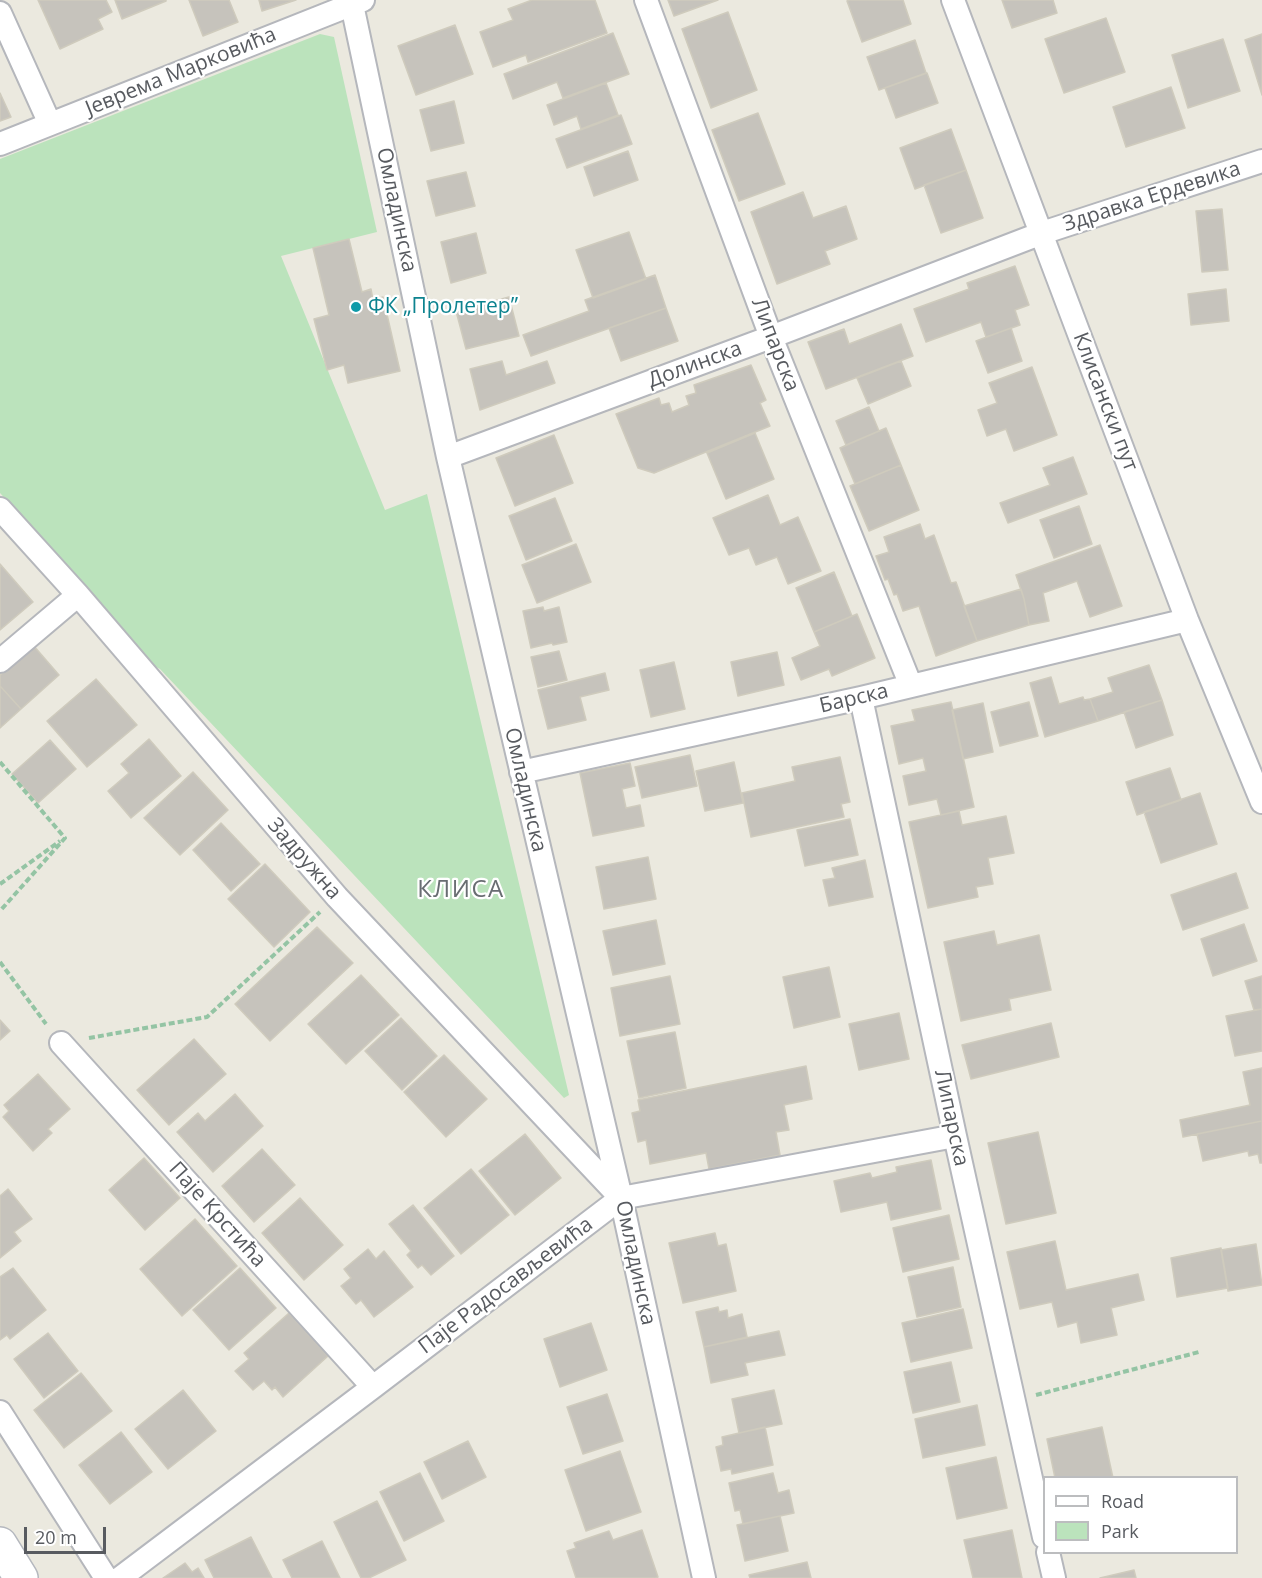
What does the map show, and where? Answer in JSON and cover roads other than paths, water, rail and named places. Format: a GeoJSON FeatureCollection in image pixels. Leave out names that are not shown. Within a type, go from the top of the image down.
{"type":"FeatureCollection","features":[{"type":"Feature","properties":{"kind":"main road"},"geometry":{"type":"LineString","coordinates":[[0,1544],[21,1578]]}},
{"type":"Feature","properties":{"kind":"street","name":"Липарска"},"geometry":{"type":"LineString","coordinates":[[646,0],[771,336],[912,686]]}},
{"type":"Feature","properties":{"kind":"street","name":"Клисански пут"},"geometry":{"type":"LineString","coordinates":[[953,0],[1187,620],[1262,802]]}},
{"type":"Feature","properties":{"kind":"street","name":"Јеврема Марковића"},"geometry":{"type":"LineString","coordinates":[[0,144],[355,1]]}},
{"type":"Feature","properties":{"kind":"street","name":"Омладинска"},"geometry":{"type":"LineString","coordinates":[[355,1],[448,457],[621,1198],[704,1578]]}},
{"type":"Feature","properties":{"kind":"street"},"geometry":{"type":"LineString","coordinates":[[0,13],[50,124]]}},
{"type":"Feature","properties":{"kind":"street","name":"Здравка Ердевика"},"geometry":{"type":"LineString","coordinates":[[1042,233],[1262,161]]}},
{"type":"Feature","properties":{"kind":"street","name":"Долинска"},"geometry":{"type":"LineString","coordinates":[[448,457],[1042,233]]}},
{"type":"Feature","properties":{"kind":"street","name":"Задружна"},"geometry":{"type":"LineString","coordinates":[[0,509],[78,595],[337,897],[621,1198]]}},
{"type":"Feature","properties":{"kind":"street"},"geometry":{"type":"LineString","coordinates":[[0,661],[78,595]]}},
{"type":"Feature","properties":{"kind":"street","name":"Барска"},"geometry":{"type":"LineString","coordinates":[[521,772],[861,698],[1187,620]]}},
{"type":"Feature","properties":{"kind":"street","name":"Липарска"},"geometry":{"type":"LineString","coordinates":[[861,698],[1043,1532]]}},
{"type":"Feature","properties":{"kind":"street","name":"Паје Крстића"},"geometry":{"type":"LineString","coordinates":[[61,1043],[374,1387]]}},
{"type":"Feature","properties":{"kind":"street","name":"Паје Радосављевића"},"geometry":{"type":"LineString","coordinates":[[120,1578],[621,1198],[955,1136]]}},
{"type":"Feature","properties":{"kind":"street"},"geometry":{"type":"LineString","coordinates":[[0,1412],[106,1578]]}},
{"type":"Feature","properties":{"kind":"street"},"geometry":{"type":"LineString","coordinates":[[1048,1554],[1054,1578]]}},
{"type":"Feature","properties":{"kind":"place","name":"ФК „Пролетер”"},"geometry":{"type":"Point","coordinates":[356,307]}},
{"type":"Feature","properties":{"kind":"district","name":"КЛИСА"},"geometry":{"type":"Point","coordinates":[461,890]}}]}
